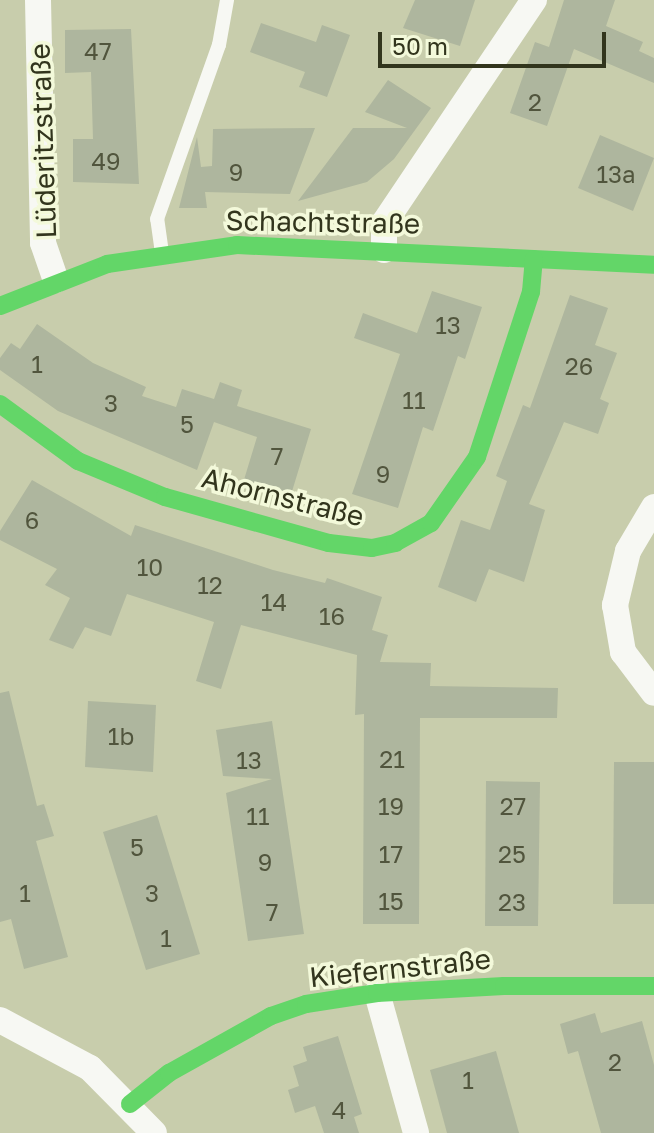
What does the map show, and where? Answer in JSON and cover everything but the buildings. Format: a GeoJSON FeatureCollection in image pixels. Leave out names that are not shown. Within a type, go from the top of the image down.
{"type":"FeatureCollection","features":[{"type":"Feature","properties":{"kind":"street","name":"Lüderitzstraße"},"geometry":{"type":"LineString","coordinates":[[38,0],[43,243],[56,280]]}},
{"type":"Feature","properties":{"kind":"street"},"geometry":{"type":"LineString","coordinates":[[384,250],[384,223],[534,0]]}},
{"type":"Feature","properties":{"kind":"street","name":"Schachtstraße"},"geometry":{"type":"LineString","coordinates":[[0,306],[56,280],[162,253],[237,245],[654,265]]}},
{"type":"Feature","properties":{"kind":"street","name":"Ahornstraße"},"geometry":{"type":"LineString","coordinates":[[0,404],[78,461],[165,497],[329,543],[372,548],[395,543],[431,523],[477,457],[531,292],[534,259]]}},
{"type":"Feature","properties":{"kind":"street"},"geometry":{"type":"LineString","coordinates":[[654,507],[628,551],[615,605],[623,652],[654,693]]}},
{"type":"Feature","properties":{"kind":"street","name":"Kiefernstraße"},"geometry":{"type":"LineString","coordinates":[[130,1104],[169,1073],[271,1016],[306,1004],[377,993],[504,986],[654,986]]}},
{"type":"Feature","properties":{"kind":"street"},"geometry":{"type":"LineString","coordinates":[[377,993],[416,1133]]}},
{"type":"Feature","properties":{"kind":"street"},"geometry":{"type":"LineString","coordinates":[[0,1020],[90,1068],[130,1104],[154,1133]]}},
{"type":"Feature","properties":{"kind":"lane"},"geometry":{"type":"LineString","coordinates":[[162,253],[157,219],[219,45],[227,0]]}},
{"type":"Feature","properties":{"kind":"traffic: fast"},"geometry":{"type":"LineString","coordinates":[[0,306],[107,264],[237,245],[654,265]]}},
{"type":"Feature","properties":{"kind":"traffic: fast"},"geometry":{"type":"LineString","coordinates":[[0,404],[78,461],[165,497],[329,543],[372,548],[395,543],[431,523],[477,457],[531,292],[534,259]]}},
{"type":"Feature","properties":{"kind":"traffic: fast"},"geometry":{"type":"LineString","coordinates":[[130,1104],[169,1073],[271,1016],[306,1004],[377,993],[504,986],[654,986]]}}]}
